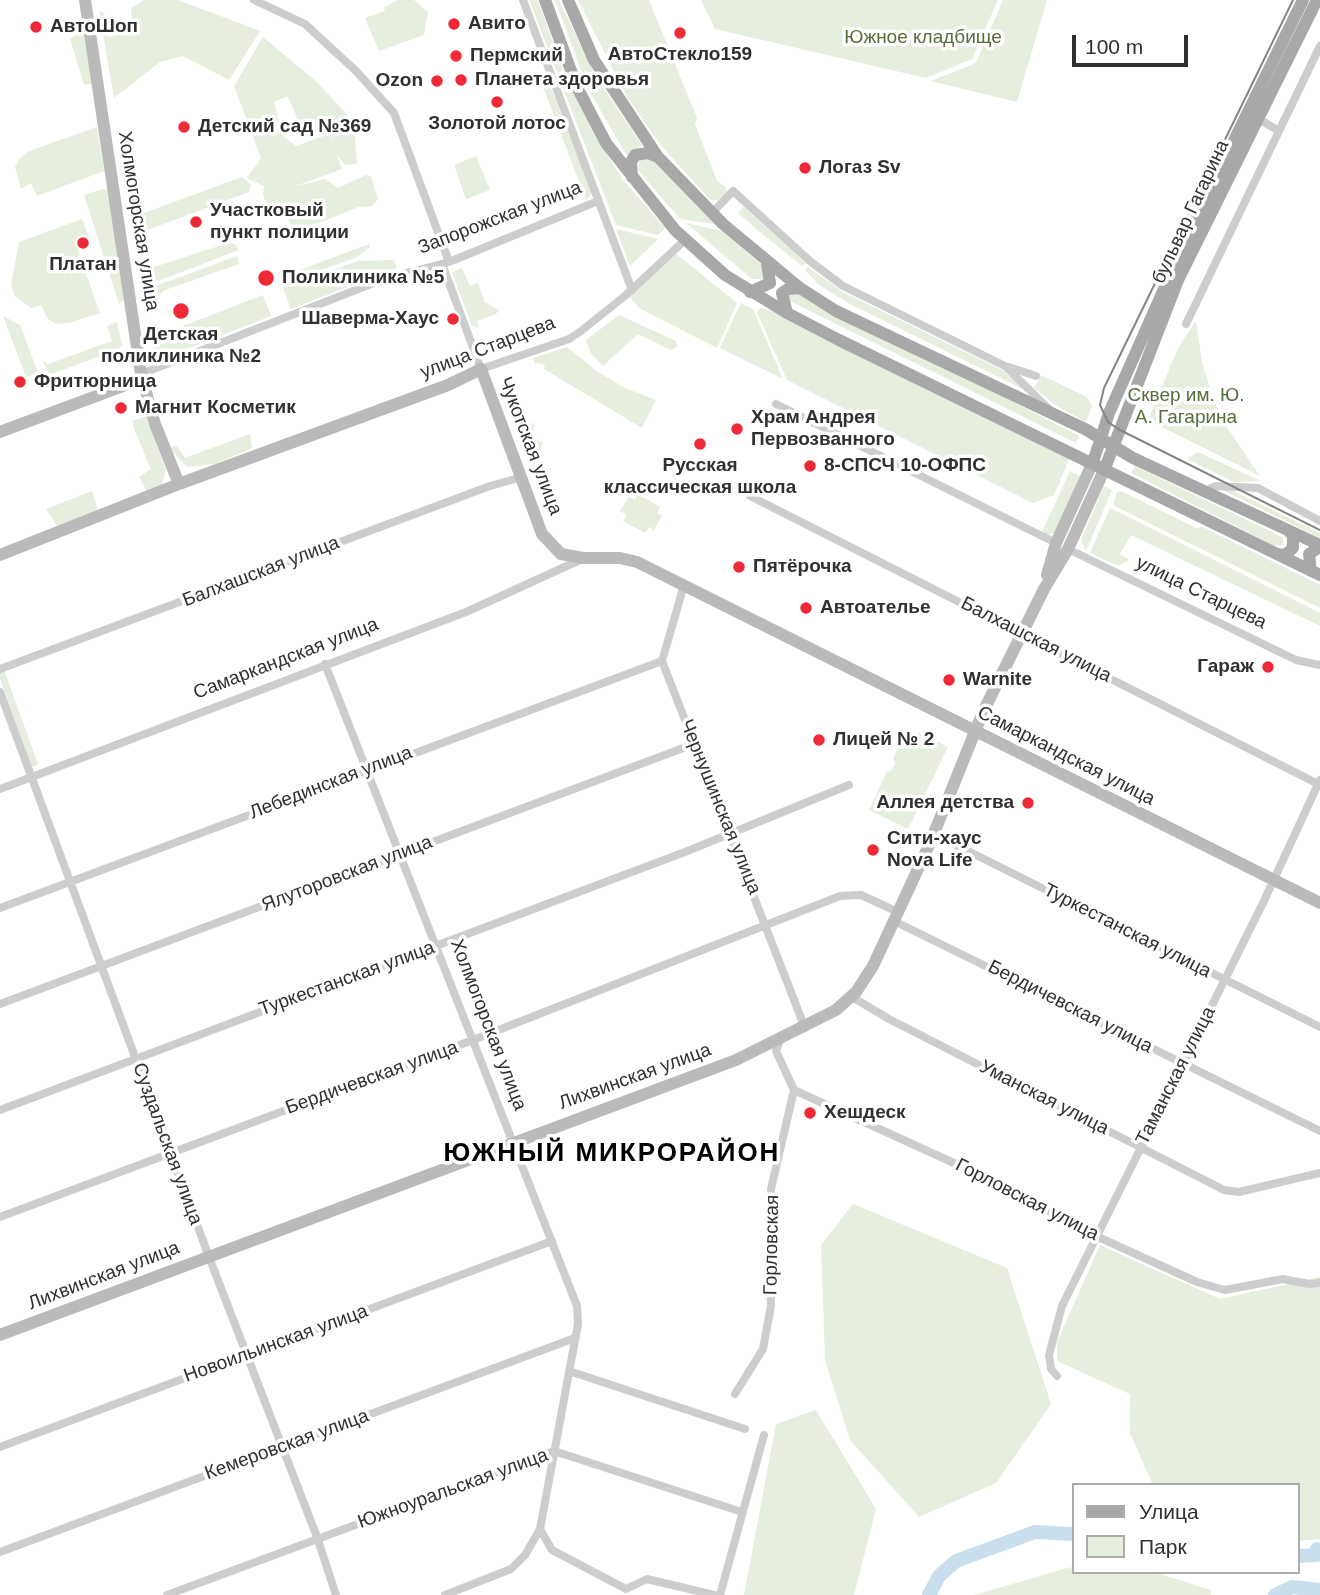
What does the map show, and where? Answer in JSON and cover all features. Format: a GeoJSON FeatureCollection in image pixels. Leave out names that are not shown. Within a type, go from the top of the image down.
{"type":"FeatureCollection","features":[{"type":"Feature","properties":{"kind":"main road","name":"Холмогорская улица"},"geometry":{"type":"LineString","coordinates":[[85,0],[142,376],[179,484]]}},
{"type":"Feature","properties":{"kind":"main road"},"geometry":{"type":"LineString","coordinates":[[545,0],[577,87],[606,143],[633,181],[685,240],[725,275],[787,313],[1316,573]]}},
{"type":"Feature","properties":{"kind":"main road"},"geometry":{"type":"LineString","coordinates":[[568,0],[594,60],[658,157],[712,213],[767,263],[836,311],[1086,429],[1205,492],[1320,546],[1309,554],[1316,573]]}},
{"type":"Feature","properties":{"kind":"main road","name":"бульвар Гагарина"},"geometry":{"type":"LineString","coordinates":[[1108,443],[1110,413],[1303,0]]}},
{"type":"Feature","properties":{"kind":"main road","name":"бульвар Гагарина"},"geometry":{"type":"LineString","coordinates":[[1108,443],[1178,281],[1199,224],[1317,0]]}},
{"type":"Feature","properties":{"kind":"main road"},"geometry":{"type":"LineString","coordinates":[[633,181],[631,162],[635,155],[648,153],[658,157]]}},
{"type":"Feature","properties":{"kind":"main road"},"geometry":{"type":"LineString","coordinates":[[750,292],[770,284],[767,263]]}},
{"type":"Feature","properties":{"kind":"main road"},"geometry":{"type":"LineString","coordinates":[[787,313],[782,293],[792,287],[800,288]]}},
{"type":"Feature","properties":{"kind":"main road","name":"Чукотская улица"},"geometry":{"type":"LineString","coordinates":[[481,369],[542,534],[561,554],[583,558],[620,558],[646,566]]}},
{"type":"Feature","properties":{"kind":"main road","name":"улица Старцева"},"geometry":{"type":"LineString","coordinates":[[0,555],[179,484],[317,435],[481,369]]}},
{"type":"Feature","properties":{"kind":"main road","name":"Запорожская улица"},"geometry":{"type":"LineString","coordinates":[[0,432],[142,376]]}},
{"type":"Feature","properties":{"kind":"main road"},"geometry":{"type":"LineString","coordinates":[[1086,429],[1098,425],[1110,413]]}},
{"type":"Feature","properties":{"kind":"main road"},"geometry":{"type":"LineString","coordinates":[[1062,546],[1093,462],[1108,443]]}},
{"type":"Feature","properties":{"kind":"main road"},"geometry":{"type":"LineString","coordinates":[[1062,546],[1105,468],[1108,443]]}},
{"type":"Feature","properties":{"kind":"main road"},"geometry":{"type":"LineString","coordinates":[[1277,554],[1285,555],[1293,548],[1293,536],[1288,530]]}},
{"type":"Feature","properties":{"kind":"main road","name":"Лихвинская улица"},"geometry":{"type":"LineString","coordinates":[[0,1335],[736,1060],[830,1015],[852,996],[870,972],[934,834],[975,732],[1062,546]]}},
{"type":"Feature","properties":{"kind":"main road","name":"Самаркандская улица"},"geometry":{"type":"LineString","coordinates":[[646,566],[1320,903]]}},
{"type":"Feature","properties":{"kind":"street","name":"Чукотская улица"},"geometry":{"type":"LineString","coordinates":[[254,0],[305,24],[356,71],[394,113],[481,369]]}},
{"type":"Feature","properties":{"kind":"street"},"geometry":{"type":"LineString","coordinates":[[523,0],[632,290]]}},
{"type":"Feature","properties":{"kind":"street"},"geometry":{"type":"LineString","coordinates":[[1186,324],[1320,46]]}},
{"type":"Feature","properties":{"kind":"street"},"geometry":{"type":"LineString","coordinates":[[1257,118],[1279,131]]}},
{"type":"Feature","properties":{"kind":"street"},"geometry":{"type":"LineString","coordinates":[[712,213],[733,191],[811,262],[843,286],[1005,366],[1036,376]]}},
{"type":"Feature","properties":{"kind":"street","name":"Запорожская улица"},"geometry":{"type":"LineString","coordinates":[[142,376],[384,279],[445,263],[598,201]]}},
{"type":"Feature","properties":{"kind":"street","name":"улица Старцева"},"geometry":{"type":"LineString","coordinates":[[481,369],[569,338],[632,290],[685,240]]}},
{"type":"Feature","properties":{"kind":"street"},"geometry":{"type":"LineString","coordinates":[[1005,366],[1057,417]]}},
{"type":"Feature","properties":{"kind":"street","name":"улица Старцева"},"geometry":{"type":"LineString","coordinates":[[776,404],[1297,660],[1320,665]]}},
{"type":"Feature","properties":{"kind":"street","name":"Балхашская улица"},"geometry":{"type":"LineString","coordinates":[[0,669],[490,486],[522,477]]}},
{"type":"Feature","properties":{"kind":"street"},"geometry":{"type":"LineString","coordinates":[[1205,492],[1215,486],[1258,488],[1320,521]]}},
{"type":"Feature","properties":{"kind":"street","name":"Балхашская улица"},"geometry":{"type":"LineString","coordinates":[[750,496],[1319,783]]}},
{"type":"Feature","properties":{"kind":"street","name":"Самаркандская улица"},"geometry":{"type":"LineString","coordinates":[[0,789],[466,612],[583,558]]}},
{"type":"Feature","properties":{"kind":"street"},"geometry":{"type":"LineString","coordinates":[[662,661],[684,585]]}},
{"type":"Feature","properties":{"kind":"street","name":"Чернушинская улица"},"geometry":{"type":"LineString","coordinates":[[662,661],[805,1028]]}},
{"type":"Feature","properties":{"kind":"street","name":"Лебединская улица"},"geometry":{"type":"LineString","coordinates":[[0,908],[366,769],[662,661]]}},
{"type":"Feature","properties":{"kind":"street","name":"Холмогорская улица"},"geometry":{"type":"LineString","coordinates":[[325,664],[577,1306],[575,1338],[540,1529]]}},
{"type":"Feature","properties":{"kind":"street","name":"Суздальская улица"},"geometry":{"type":"LineString","coordinates":[[0,692],[209,1257],[317,1537],[336,1595]]}},
{"type":"Feature","properties":{"kind":"street","name":"Ялуторовская улица"},"geometry":{"type":"LineString","coordinates":[[0,1004],[694,744]]}},
{"type":"Feature","properties":{"kind":"street","name":"Таманская улица"},"geometry":{"type":"LineString","coordinates":[[1058,1376],[1051,1368],[1049,1355],[1062,1306],[1319,783]]}},
{"type":"Feature","properties":{"kind":"street","name":"Туркестанская улица"},"geometry":{"type":"LineString","coordinates":[[0,1110],[436,947],[849,785]]}},
{"type":"Feature","properties":{"kind":"street","name":"Туркестанская улица"},"geometry":{"type":"LineString","coordinates":[[934,834],[1320,1027]]}},
{"type":"Feature","properties":{"kind":"street","name":"Бердичевская улица"},"geometry":{"type":"LineString","coordinates":[[0,1217],[473,1040],[848,894],[864,896],[896,916],[1183,1064],[1320,1131]]}},
{"type":"Feature","properties":{"kind":"street","name":"Уманская улица"},"geometry":{"type":"LineString","coordinates":[[852,996],[888,1019],[1233,1193],[1320,1173]]}},
{"type":"Feature","properties":{"kind":"street"},"geometry":{"type":"LineString","coordinates":[[781,1038],[776,1051],[794,1090]]}},
{"type":"Feature","properties":{"kind":"street","name":"Горловская улица"},"geometry":{"type":"LineString","coordinates":[[794,1090],[978,1174],[1096,1236],[1198,1282],[1225,1290],[1283,1279],[1320,1283]]}},
{"type":"Feature","properties":{"kind":"street","name":"Горловская"},"geometry":{"type":"LineString","coordinates":[[735,1394],[763,1349],[771,1306],[771,1189],[794,1090]]}},
{"type":"Feature","properties":{"kind":"street","name":"Новоильинская улица"},"geometry":{"type":"LineString","coordinates":[[0,1447],[552,1241]]}},
{"type":"Feature","properties":{"kind":"street","name":"Кемеровская улица"},"geometry":{"type":"LineString","coordinates":[[0,1552],[575,1338]]}},
{"type":"Feature","properties":{"kind":"street"},"geometry":{"type":"LineString","coordinates":[[569,1371],[745,1429]]}},
{"type":"Feature","properties":{"kind":"street"},"geometry":{"type":"LineString","coordinates":[[540,1529],[552,1550],[628,1592],[647,1579],[717,1595],[764,1435]]}},
{"type":"Feature","properties":{"kind":"street","name":"Южноуральская улица"},"geometry":{"type":"LineString","coordinates":[[167,1595],[554,1451],[742,1513]]}},
{"type":"Feature","properties":{"kind":"street"},"geometry":{"type":"LineString","coordinates":[[445,1595],[512,1569],[526,1555],[540,1529]]}},
{"type":"Feature","properties":{"kind":"green space"},"geometry":{"type":"Polygon","coordinates":[[[144,0],[178,0],[260,31],[229,80],[183,56],[160,62],[114,98],[99,11],[104,13],[110,37],[127,32],[132,19],[131,8],[144,0]]]}},
{"type":"Feature","properties":{"kind":"green space"},"geometry":{"type":"Polygon","coordinates":[[[398,0],[414,0],[428,12],[424,35],[379,51],[365,18],[385,11],[384,7],[398,0]]]}},
{"type":"Feature","properties":{"kind":"green space"},"geometry":{"type":"Polygon","coordinates":[[[529,0],[538,0],[563,70],[590,125],[622,179],[665,228],[658,235],[616,225],[529,0]]]}},
{"type":"Feature","properties":{"kind":"green space"},"geometry":{"type":"Polygon","coordinates":[[[555,0],[559,0],[595,75],[642,145],[627,156],[588,89],[555,0]]]}},
{"type":"Feature","properties":{"kind":"green space"},"geometry":{"type":"Polygon","coordinates":[[[578,0],[649,0],[697,118],[695,124],[717,181],[726,187],[727,192],[719,200],[710,200],[660,144],[627,97],[578,0]]]}},
{"type":"Feature","properties":{"kind":"green space","name":"Южное кладбище"},"geometry":{"type":"Polygon","coordinates":[[[701,0],[998,0],[972,59],[926,78],[715,29],[701,0]]]}},
{"type":"Feature","properties":{"kind":"green space"},"geometry":{"type":"Polygon","coordinates":[[[1003,0],[1047,0],[1017,102],[931,81],[976,63],[1003,0]]]}},
{"type":"Feature","properties":{"kind":"green space"},"geometry":{"type":"Polygon","coordinates":[[[83,30],[94,83],[84,85],[70,39],[83,30]]]}},
{"type":"Feature","properties":{"kind":"green space"},"geometry":{"type":"Polygon","coordinates":[[[263,37],[317,82],[349,117],[303,133],[288,96],[274,102],[283,136],[296,146],[329,134],[333,143],[330,133],[349,122],[355,138],[357,164],[345,165],[337,155],[342,169],[293,187],[325,179],[338,188],[366,175],[371,177],[378,199],[372,206],[358,207],[295,233],[286,215],[279,212],[271,214],[268,210],[263,194],[264,186],[247,178],[261,158],[234,86],[263,37]]]}},
{"type":"Feature","properties":{"kind":"green space"},"geometry":{"type":"Polygon","coordinates":[[[545,73],[592,193],[586,200],[539,76],[545,73]]]}},
{"type":"Feature","properties":{"kind":"green space"},"geometry":{"type":"Polygon","coordinates":[[[97,127],[104,171],[37,196],[31,183],[21,189],[15,167],[20,158],[29,151],[97,127]]]}},
{"type":"Feature","properties":{"kind":"green space"},"geometry":{"type":"Polygon","coordinates":[[[476,156],[490,190],[466,199],[454,165],[476,156]]]}},
{"type":"Feature","properties":{"kind":"green space"},"geometry":{"type":"Polygon","coordinates":[[[650,158],[714,224],[680,219],[638,170],[640,159],[650,158]]]}},
{"type":"Feature","properties":{"kind":"green space"},"geometry":{"type":"Polygon","coordinates":[[[242,177],[251,185],[249,192],[134,235],[133,217],[242,177]]]}},
{"type":"Feature","properties":{"kind":"green space"},"geometry":{"type":"Polygon","coordinates":[[[103,189],[109,192],[124,300],[119,304],[84,195],[103,189]]]}},
{"type":"Feature","properties":{"kind":"green space"},"geometry":{"type":"Polygon","coordinates":[[[744,207],[806,264],[802,266],[738,213],[744,207]]]}},
{"type":"Feature","properties":{"kind":"green space"},"geometry":{"type":"Polygon","coordinates":[[[82,219],[90,239],[76,245],[100,313],[69,323],[56,324],[48,319],[41,305],[31,308],[15,296],[11,285],[19,242],[82,219]]]}},
{"type":"Feature","properties":{"kind":"green space"},"geometry":{"type":"Polygon","coordinates":[[[686,223],[722,231],[763,266],[763,279],[752,279],[686,223]]]}},
{"type":"Feature","properties":{"kind":"green space"},"geometry":{"type":"Polygon","coordinates":[[[616,229],[658,239],[630,266],[616,229]]]}},
{"type":"Feature","properties":{"kind":"green space"},"geometry":{"type":"Polygon","coordinates":[[[228,243],[235,244],[239,250],[145,286],[152,278],[143,272],[145,270],[228,243]]]}},
{"type":"Feature","properties":{"kind":"green space"},"geometry":{"type":"Polygon","coordinates":[[[369,244],[370,247],[357,257],[283,284],[281,277],[369,244]]]}},
{"type":"Feature","properties":{"kind":"green space"},"geometry":{"type":"Polygon","coordinates":[[[675,253],[737,303],[717,348],[639,308],[629,296],[675,253]]]}},
{"type":"Feature","properties":{"kind":"green space"},"geometry":{"type":"Polygon","coordinates":[[[237,256],[239,264],[165,290],[149,305],[144,314],[142,291],[237,256]]]}},
{"type":"Feature","properties":{"kind":"green space"},"geometry":{"type":"Polygon","coordinates":[[[394,260],[397,268],[291,309],[283,288],[358,261],[394,260]]]}},
{"type":"Feature","properties":{"kind":"green space"},"geometry":{"type":"Polygon","coordinates":[[[808,267],[843,292],[1002,370],[1027,391],[850,304],[819,285],[805,270],[808,267]]]}},
{"type":"Feature","properties":{"kind":"green space"},"geometry":{"type":"Polygon","coordinates":[[[462,268],[470,286],[478,283],[485,302],[499,310],[496,314],[477,321],[479,328],[472,326],[452,272],[462,268]]]}},
{"type":"Feature","properties":{"kind":"green space"},"geometry":{"type":"Polygon","coordinates":[[[796,290],[1079,436],[1076,443],[788,300],[788,294],[796,290]]]}},
{"type":"Feature","properties":{"kind":"green space"},"geometry":{"type":"Polygon","coordinates":[[[263,295],[271,316],[154,362],[155,344],[170,331],[263,295]]]}},
{"type":"Feature","properties":{"kind":"green space"},"geometry":{"type":"Polygon","coordinates":[[[741,303],[753,309],[783,379],[720,348],[741,303]]]}},
{"type":"Feature","properties":{"kind":"green space"},"geometry":{"type":"Polygon","coordinates":[[[760,308],[783,314],[1070,457],[1054,495],[1033,503],[787,380],[757,312],[760,308]]]}},
{"type":"Feature","properties":{"kind":"green space"},"geometry":{"type":"Polygon","coordinates":[[[619,315],[676,341],[677,347],[671,350],[638,334],[603,366],[591,354],[586,340],[619,315]]]}},
{"type":"Feature","properties":{"kind":"green space"},"geometry":{"type":"Polygon","coordinates":[[[3,316],[20,325],[38,373],[26,377],[3,316]]]}},
{"type":"Feature","properties":{"kind":"green space","name":"Сквер им. Ю. А. Гагарина"},"geometry":{"type":"Polygon","coordinates":[[[1196,321],[1202,362],[1214,401],[1228,429],[1260,476],[1148,420],[1178,348],[1196,321]]]}},
{"type":"Feature","properties":{"kind":"green space"},"geometry":{"type":"Polygon","coordinates":[[[117,322],[122,345],[119,349],[49,375],[43,361],[48,364],[112,341],[107,326],[117,322]]]}},
{"type":"Feature","properties":{"kind":"green space"},"geometry":{"type":"Polygon","coordinates":[[[567,347],[598,372],[625,388],[656,400],[642,428],[544,369],[545,366],[537,362],[535,364],[533,358],[567,347]]]}},
{"type":"Feature","properties":{"kind":"green space"},"geometry":{"type":"Polygon","coordinates":[[[1041,375],[1087,397],[1092,406],[1086,422],[1057,406],[1034,388],[1041,375]]]}},
{"type":"Feature","properties":{"kind":"green space"},"geometry":{"type":"Polygon","coordinates":[[[514,415],[535,425],[532,437],[543,443],[535,463],[536,472],[514,415]]]}},
{"type":"Feature","properties":{"kind":"green space"},"geometry":{"type":"Polygon","coordinates":[[[146,416],[166,470],[162,485],[147,491],[139,477],[151,469],[133,426],[133,421],[146,416]]]}},
{"type":"Feature","properties":{"kind":"green space"},"geometry":{"type":"Polygon","coordinates":[[[250,434],[252,448],[215,464],[187,467],[169,448],[176,445],[185,458],[250,434]]]}},
{"type":"Feature","properties":{"kind":"green space"},"geometry":{"type":"Polygon","coordinates":[[[1198,452],[1261,481],[1234,482],[1187,459],[1198,452]]]}},
{"type":"Feature","properties":{"kind":"green space"},"geometry":{"type":"Polygon","coordinates":[[[1135,466],[1282,537],[1284,545],[1275,546],[1131,473],[1135,466]]]}},
{"type":"Feature","properties":{"kind":"green space"},"geometry":{"type":"Polygon","coordinates":[[[1070,471],[1080,476],[1055,533],[1047,535],[1042,532],[1070,471]]]}},
{"type":"Feature","properties":{"kind":"green space"},"geometry":{"type":"Polygon","coordinates":[[[1104,486],[1112,490],[1086,551],[1081,540],[1104,486]]]}},
{"type":"Feature","properties":{"kind":"green space"},"geometry":{"type":"Polygon","coordinates":[[[1227,488],[1320,533],[1320,538],[1221,489],[1227,488]]]}},
{"type":"Feature","properties":{"kind":"green space"},"geometry":{"type":"Polygon","coordinates":[[[92,491],[98,510],[57,526],[46,509],[92,491]]]}},
{"type":"Feature","properties":{"kind":"green space"},"geometry":{"type":"Polygon","coordinates":[[[1121,491],[1198,529],[1201,526],[1320,585],[1320,608],[1113,505],[1117,492],[1121,491]]]}},
{"type":"Feature","properties":{"kind":"green space"},"geometry":{"type":"Polygon","coordinates":[[[638,494],[660,507],[657,513],[662,516],[654,530],[649,527],[645,533],[623,521],[627,515],[620,511],[629,496],[634,500],[638,494]]]}},
{"type":"Feature","properties":{"kind":"green space"},"geometry":{"type":"Polygon","coordinates":[[[1110,508],[1320,613],[1320,626],[1131,535],[1120,554],[1129,560],[1118,566],[1090,553],[1110,508]]]}},
{"type":"Feature","properties":{"kind":"green space"},"geometry":{"type":"Polygon","coordinates":[[[4,670],[38,764],[32,767],[0,679],[0,672],[4,670]]]}},
{"type":"Feature","properties":{"kind":"green space"},"geometry":{"type":"Polygon","coordinates":[[[919,732],[948,747],[908,829],[869,810],[887,771],[890,772],[896,762],[893,759],[901,741],[917,736],[919,732]]]}},
{"type":"Feature","properties":{"kind":"green space"},"geometry":{"type":"Polygon","coordinates":[[[853,1204],[1007,1268],[1051,1404],[996,1483],[919,1517],[850,1440],[825,1360],[821,1245],[853,1204]]]}},
{"type":"Feature","properties":{"kind":"green space"},"geometry":{"type":"Polygon","coordinates":[[[1100,1245],[1220,1299],[1320,1277],[1320,1539],[1299,1541],[1299,1483],[1152,1483],[1130,1433],[1130,1394],[1057,1361],[1057,1342],[1100,1245]]]}},
{"type":"Feature","properties":{"kind":"green space"},"geometry":{"type":"Polygon","coordinates":[[[816,1410],[876,1509],[854,1595],[744,1595],[776,1424],[816,1410]]]}},
{"type":"Feature","properties":{"kind":"green space"},"geometry":{"type":"Polygon","coordinates":[[[1071,1567],[1072,1574],[1160,1574],[1211,1590],[1211,1595],[974,1595],[1071,1567]]]}},
{"type":"Feature","properties":{"kind":"waterway"},"geometry":{"type":"LineString","coordinates":[[929,1595],[939,1576],[956,1561],[1035,1532],[1072,1534]]}},
{"type":"Feature","properties":{"kind":"waterway"},"geometry":{"type":"LineString","coordinates":[[1299,1556],[1317,1555],[1317,1549],[1320,1551]]}},
{"type":"Feature","properties":{"kind":"waterway"},"geometry":{"type":"LineString","coordinates":[[1275,1595],[1292,1587],[1320,1590]]}},
{"type":"Feature","properties":{"kind":"tram line"},"geometry":{"type":"LineString","coordinates":[[1293,0],[1104,388],[1100,405],[1108,422],[1120,430],[1320,530]]}},
{"type":"Feature","properties":{"kind":"place","name":"Авито"},"geometry":{"type":"Point","coordinates":[454,24]}},
{"type":"Feature","properties":{"kind":"place","name":"АвтоШоп"},"geometry":{"type":"Point","coordinates":[36,27]}},
{"type":"Feature","properties":{"kind":"place","name":"АвтоСтекло159"},"geometry":{"type":"Point","coordinates":[680,33]}},
{"type":"Feature","properties":{"kind":"place","name":"Пермский"},"geometry":{"type":"Point","coordinates":[456,56]}},
{"type":"Feature","properties":{"kind":"place","name":"Планета здоровья"},"geometry":{"type":"Point","coordinates":[461,80]}},
{"type":"Feature","properties":{"kind":"place","name":"Ozon"},"geometry":{"type":"Point","coordinates":[437,81]}},
{"type":"Feature","properties":{"kind":"place","name":"Золотой лотос"},"geometry":{"type":"Point","coordinates":[497,102]}},
{"type":"Feature","properties":{"kind":"place","name":"Детский сад №369"},"geometry":{"type":"Point","coordinates":[184,127]}},
{"type":"Feature","properties":{"kind":"place","name":"Логаз Sv"},"geometry":{"type":"Point","coordinates":[805,168]}},
{"type":"Feature","properties":{"kind":"place","name":"Участковый пункт полиции"},"geometry":{"type":"Point","coordinates":[196,222]}},
{"type":"Feature","properties":{"kind":"place","name":"Платан"},"geometry":{"type":"Point","coordinates":[83,243]}},
{"type":"Feature","properties":{"kind":"place","name":"Поликлиника №5"},"geometry":{"type":"Point","coordinates":[266,278]}},
{"type":"Feature","properties":{"kind":"place","name":"Детская поликлиника №2"},"geometry":{"type":"Point","coordinates":[181,311]}},
{"type":"Feature","properties":{"kind":"place","name":"Шаверма-Хаус"},"geometry":{"type":"Point","coordinates":[453,319]}},
{"type":"Feature","properties":{"kind":"place","name":"Фритюрница"},"geometry":{"type":"Point","coordinates":[20,382]}},
{"type":"Feature","properties":{"kind":"place","name":"Магнит Косметик"},"geometry":{"type":"Point","coordinates":[121,408]}},
{"type":"Feature","properties":{"kind":"place","name":"Храм Андрея Первозванного"},"geometry":{"type":"Point","coordinates":[737,429]}},
{"type":"Feature","properties":{"kind":"place","name":"Русская классическая школа"},"geometry":{"type":"Point","coordinates":[700,444]}},
{"type":"Feature","properties":{"kind":"place","name":"8-СПСЧ 10-ОФПС"},"geometry":{"type":"Point","coordinates":[810,466]}},
{"type":"Feature","properties":{"kind":"place","name":"Пятёрочка"},"geometry":{"type":"Point","coordinates":[739,567]}},
{"type":"Feature","properties":{"kind":"place","name":"Автоателье"},"geometry":{"type":"Point","coordinates":[806,608]}},
{"type":"Feature","properties":{"kind":"place","name":"Гараж"},"geometry":{"type":"Point","coordinates":[1268,667]}},
{"type":"Feature","properties":{"kind":"place","name":"Warnite"},"geometry":{"type":"Point","coordinates":[949,680]}},
{"type":"Feature","properties":{"kind":"place","name":"Лицей № 2"},"geometry":{"type":"Point","coordinates":[819,740]}},
{"type":"Feature","properties":{"kind":"place","name":"Аллея детства"},"geometry":{"type":"Point","coordinates":[1028,803]}},
{"type":"Feature","properties":{"kind":"place","name":"Сити-хаус Nova Life"},"geometry":{"type":"Point","coordinates":[873,850]}},
{"type":"Feature","properties":{"kind":"place","name":"Хешдеск"},"geometry":{"type":"Point","coordinates":[810,1113]}},
{"type":"Feature","properties":{"kind":"district","name":"ЮЖНЫЙ МИКРОРАЙОН"},"geometry":{"type":"Point","coordinates":[612,1154]}}]}
